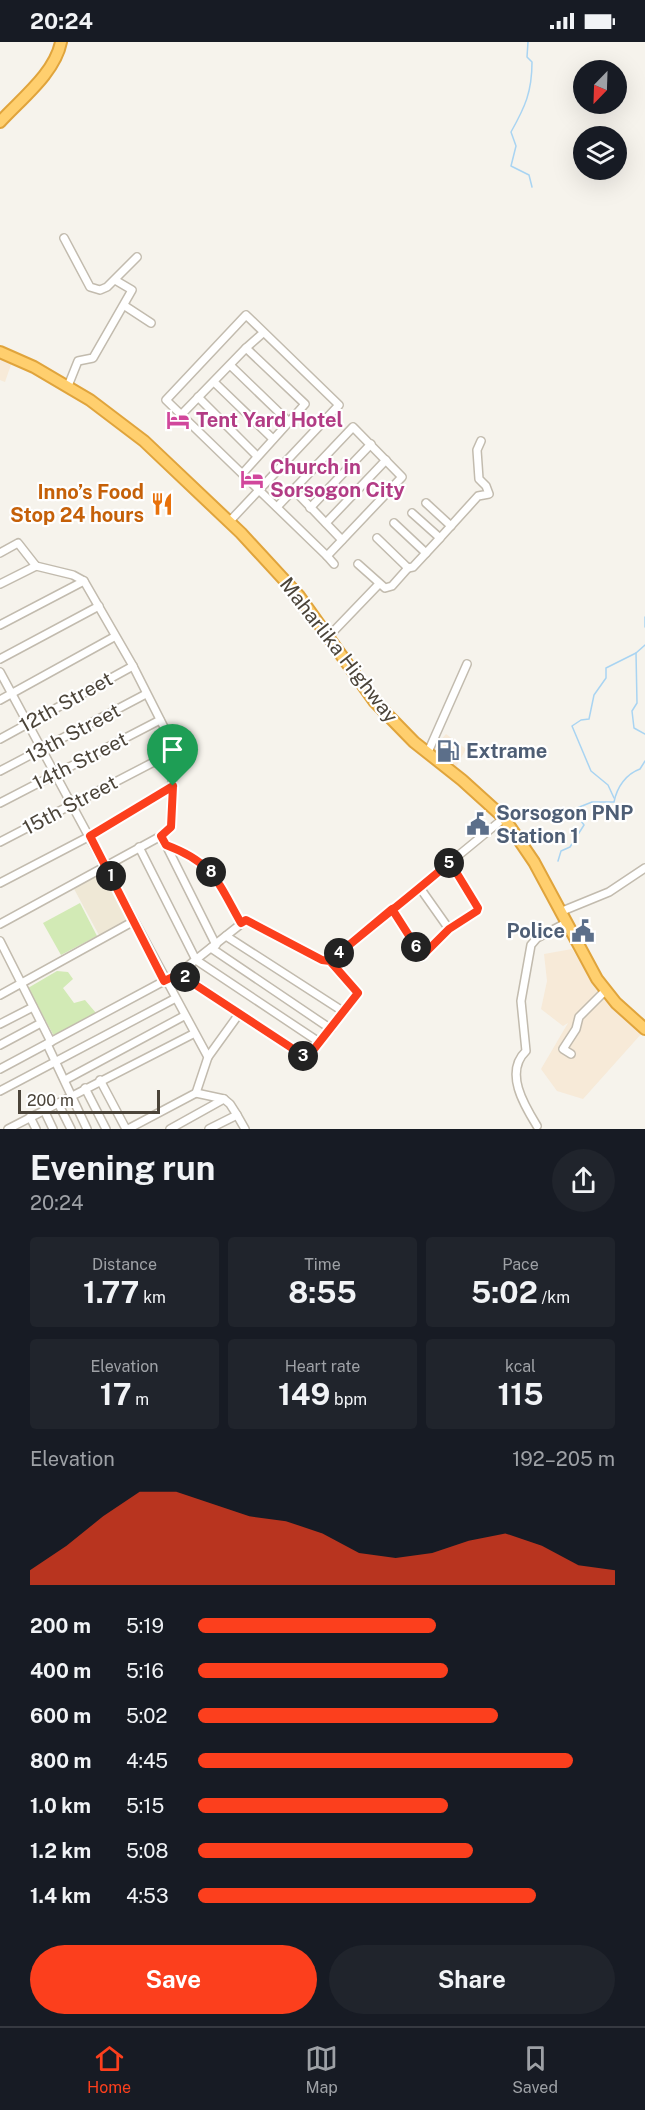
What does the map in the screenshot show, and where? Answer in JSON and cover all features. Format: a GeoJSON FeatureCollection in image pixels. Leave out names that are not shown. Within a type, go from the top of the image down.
{"type":"FeatureCollection","features":[{"type":"Feature","properties":{"kind":"highway"},"geometry":{"type":"LineString","coordinates":[[0,114],[45,66],[53,53],[56,42]]}},
{"type":"Feature","properties":{"kind":"highway"},"geometry":{"type":"LineString","coordinates":[[0,122],[49,69],[61,42]]}},
{"type":"Feature","properties":{"kind":"highway","name":"Maharlika Highway"},"geometry":{"type":"LineString","coordinates":[[0,352],[68,386],[144,441],[229,522],[299,596],[374,701],[428,753],[504,818],[534,862],[605,992],[645,1029]]}},
{"type":"Feature","properties":{"kind":"street"},"geometry":{"type":"LineString","coordinates":[[64,238],[90,286],[100,290],[115,280],[137,257]]}},
{"type":"Feature","properties":{"kind":"street"},"geometry":{"type":"LineString","coordinates":[[68,386],[78,362],[93,358],[125,306],[132,290],[115,280]]}},
{"type":"Feature","properties":{"kind":"street"},"geometry":{"type":"LineString","coordinates":[[125,306],[151,323]]}},
{"type":"Feature","properties":{"kind":"street"},"geometry":{"type":"LineString","coordinates":[[229,522],[258,490],[339,405],[246,315],[166,400],[243,473],[258,490],[334,564]]}},
{"type":"Feature","properties":{"kind":"street"},"geometry":{"type":"LineString","coordinates":[[181,415],[263,333]]}},
{"type":"Feature","properties":{"kind":"street"},"geometry":{"type":"LineString","coordinates":[[243,473],[305,404],[246,348]]}},
{"type":"Feature","properties":{"kind":"street"},"geometry":{"type":"LineString","coordinates":[[230,365],[290,422]]}},
{"type":"Feature","properties":{"kind":"street"},"geometry":{"type":"LineString","coordinates":[[214,382],[273,439]]}},
{"type":"Feature","properties":{"kind":"street"},"geometry":{"type":"LineString","coordinates":[[198,396],[257,456]]}},
{"type":"Feature","properties":{"kind":"street"},"geometry":{"type":"LineString","coordinates":[[277,507],[354,427],[402,477],[327,556]]}},
{"type":"Feature","properties":{"kind":"street"},"geometry":{"type":"LineString","coordinates":[[358,564],[378,585],[385,588],[392,586],[408,568],[413,567],[478,496],[489,494],[486,486],[479,479],[477,450],[481,441]]}},
{"type":"Feature","properties":{"kind":"street"},"geometry":{"type":"LineString","coordinates":[[310,508],[370,444]]}},
{"type":"Feature","properties":{"kind":"street"},"geometry":{"type":"LineString","coordinates":[[326,523],[386,460]]}},
{"type":"Feature","properties":{"kind":"street"},"geometry":{"type":"LineString","coordinates":[[293,489],[342,540]]}},
{"type":"Feature","properties":{"kind":"street"},"geometry":{"type":"LineString","coordinates":[[426,503],[451,525]]}},
{"type":"Feature","properties":{"kind":"street"},"geometry":{"type":"LineString","coordinates":[[412,513],[440,538]]}},
{"type":"Feature","properties":{"kind":"street"},"geometry":{"type":"LineString","coordinates":[[394,523],[426,553]]}},
{"type":"Feature","properties":{"kind":"street"},"geometry":{"type":"LineString","coordinates":[[377,538],[408,568]]}},
{"type":"Feature","properties":{"kind":"street"},"geometry":{"type":"LineString","coordinates":[[0,553],[18,543],[36,566],[73,575],[84,581],[114,637],[133,666],[172,743],[173,752],[171,827],[161,836],[0,924]]}},
{"type":"Feature","properties":{"kind":"street"},"geometry":{"type":"LineString","coordinates":[[0,584],[36,566]]}},
{"type":"Feature","properties":{"kind":"street"},"geometry":{"type":"LineString","coordinates":[[0,625],[84,581]]}},
{"type":"Feature","properties":{"kind":"street"},"geometry":{"type":"LineString","coordinates":[[328,638],[378,585]]}},
{"type":"Feature","properties":{"kind":"street"},"geometry":{"type":"LineString","coordinates":[[0,659],[99,606]]}},
{"type":"Feature","properties":{"kind":"street"},"geometry":{"type":"LineString","coordinates":[[0,700],[114,637]]}},
{"type":"Feature","properties":{"kind":"street"},"geometry":{"type":"LineString","coordinates":[[428,753],[466,664]]}},
{"type":"Feature","properties":{"kind":"street","name":"12th Street"},"geometry":{"type":"LineString","coordinates":[[0,739],[133,666]]}},
{"type":"Feature","properties":{"kind":"street"},"geometry":{"type":"LineString","coordinates":[[0,672],[106,866],[164,981],[208,1057]]}},
{"type":"Feature","properties":{"kind":"street","name":"13th Street"},"geometry":{"type":"LineString","coordinates":[[0,771],[146,694]]}},
{"type":"Feature","properties":{"kind":"street","name":"14th Street"},"geometry":{"type":"LineString","coordinates":[[0,802],[160,720]]}},
{"type":"Feature","properties":{"kind":"street","name":"15th Street"},"geometry":{"type":"LineString","coordinates":[[0,842],[173,752]]}},
{"type":"Feature","properties":{"kind":"street"},"geometry":{"type":"LineString","coordinates":[[0,883],[90,836],[173,786]]}},
{"type":"Feature","properties":{"kind":"street"},"geometry":{"type":"LineString","coordinates":[[330,961],[504,818]]}},
{"type":"Feature","properties":{"kind":"street"},"geometry":{"type":"LineString","coordinates":[[161,836],[213,946],[331,1029]]}},
{"type":"Feature","properties":{"kind":"street"},"geometry":{"type":"LineString","coordinates":[[166,845],[189,854],[209,868],[241,923]]}},
{"type":"Feature","properties":{"kind":"street"},"geometry":{"type":"LineString","coordinates":[[139,847],[196,960],[319,1042]]}},
{"type":"Feature","properties":{"kind":"street"},"geometry":{"type":"LineString","coordinates":[[392,909],[422,956],[449,929],[475,913],[478,908],[450,862]]}},
{"type":"Feature","properties":{"kind":"street"},"geometry":{"type":"LineString","coordinates":[[560,912],[609,892],[645,868]]}},
{"type":"Feature","properties":{"kind":"street"},"geometry":{"type":"LineString","coordinates":[[420,888],[449,929]]}},
{"type":"Feature","properties":{"kind":"street"},"geometry":{"type":"LineString","coordinates":[[0,1069],[179,974],[246,920],[322,960],[330,961],[358,993],[307,1058],[179,974]]}},
{"type":"Feature","properties":{"kind":"street"},"geometry":{"type":"LineString","coordinates":[[0,995],[134,921]]}},
{"type":"Feature","properties":{"kind":"street"},"geometry":{"type":"LineString","coordinates":[[537,1126],[519,1095],[515,1079],[519,1058],[526,1051],[521,1001],[531,945],[537,938],[566,923]]}},
{"type":"Feature","properties":{"kind":"street"},"geometry":{"type":"LineString","coordinates":[[226,936],[344,1012]]}},
{"type":"Feature","properties":{"kind":"street"},"geometry":{"type":"LineString","coordinates":[[0,941],[41,1023],[87,1129]]}},
{"type":"Feature","properties":{"kind":"street"},"geometry":{"type":"LineString","coordinates":[[571,1054],[563,1049],[576,1029],[579,1017],[605,992]]}},
{"type":"Feature","properties":{"kind":"street"},"geometry":{"type":"LineString","coordinates":[[0,1091],[174,999]]}},
{"type":"Feature","properties":{"kind":"street"},"geometry":{"type":"LineString","coordinates":[[0,1024],[33,1007]]}},
{"type":"Feature","properties":{"kind":"street"},"geometry":{"type":"LineString","coordinates":[[196,1093],[208,1057],[239,1014]]}},
{"type":"Feature","properties":{"kind":"street"},"geometry":{"type":"LineString","coordinates":[[65,1080],[184,1017]]}},
{"type":"Feature","properties":{"kind":"street"},"geometry":{"type":"LineString","coordinates":[[0,1045],[41,1023]]}},
{"type":"Feature","properties":{"kind":"street"},"geometry":{"type":"LineString","coordinates":[[8,1129],[18,1127],[30,1117],[100,1080],[194,1034]]}},
{"type":"Feature","properties":{"kind":"street"},"geometry":{"type":"LineString","coordinates":[[100,1080],[127,1129],[196,1093],[224,1100],[230,1104],[245,1129]]}},
{"type":"Feature","properties":{"kind":"street"},"geometry":{"type":"LineString","coordinates":[[86,1088],[106,1129]]}},
{"type":"Feature","properties":{"kind":"street"},"geometry":{"type":"LineString","coordinates":[[170,1129],[224,1100]]}},
{"type":"Feature","properties":{"kind":"street"},"geometry":{"type":"LineString","coordinates":[[58,1103],[71,1129]]}},
{"type":"Feature","properties":{"kind":"street"},"geometry":{"type":"LineString","coordinates":[[44,1110],[53,1129]]}},
{"type":"Feature","properties":{"kind":"street"},"geometry":{"type":"LineString","coordinates":[[209,1129],[224,1126],[237,1116]]}},
{"type":"Feature","properties":{"kind":"street"},"geometry":{"type":"LineString","coordinates":[[30,1117],[36,1129]]}},
{"type":"Feature","properties":{"kind":"shaded area"},"geometry":{"type":"Polygon","coordinates":[[[0,355],[13,359],[5,382],[0,380],[0,355]]]}},
{"type":"Feature","properties":{"kind":"shaded area"},"geometry":{"type":"Polygon","coordinates":[[[446,734],[466,749],[455,769],[432,750],[446,734]]]}},
{"type":"Feature","properties":{"kind":"shaded area"},"geometry":{"type":"Polygon","coordinates":[[[101,871],[105,872],[130,920],[100,937],[73,887],[101,871]]]}},
{"type":"Feature","properties":{"kind":"shaded area"},"geometry":{"type":"Polygon","coordinates":[[[572,949],[603,999],[642,1033],[583,1099],[557,1091],[541,1069],[568,1023],[563,1026],[541,1009],[547,981],[544,954],[572,949]]]}},
{"type":"Feature","properties":{"kind":"green space"},"geometry":{"type":"Polygon","coordinates":[[[80,903],[97,936],[61,955],[43,923],[80,903]]]}},
{"type":"Feature","properties":{"kind":"green space"},"geometry":{"type":"Polygon","coordinates":[[[57,971],[68,972],[73,979],[63,988],[74,1003],[85,1000],[96,1013],[54,1036],[28,988],[57,971]]]}},
{"type":"Feature","properties":{"kind":"waterway"},"geometry":{"type":"LineString","coordinates":[[528,42],[527,57],[532,62],[531,82],[524,107],[511,132],[516,146],[511,166],[529,175],[532,187]]}},
{"type":"Feature","properties":{"kind":"waterway"},"geometry":{"type":"LineString","coordinates":[[645,617],[645,627]]}},
{"type":"Feature","properties":{"kind":"waterway"},"geometry":{"type":"LineString","coordinates":[[645,645],[636,653],[637,703],[632,711],[634,728],[645,734]]}},
{"type":"Feature","properties":{"kind":"waterway"},"geometry":{"type":"LineString","coordinates":[[614,798],[608,785],[591,771],[572,726],[581,720],[589,719],[594,695],[606,678],[606,668],[636,653]]}},
{"type":"Feature","properties":{"kind":"waterway"},"geometry":{"type":"LineString","coordinates":[[558,861],[561,851],[570,847],[584,825],[576,814],[577,808],[592,802],[614,802],[623,782],[630,774],[640,769],[645,761]]}},
{"type":"Feature","properties":{"kind":"place","name":"Tent Yard Hotel"},"geometry":{"type":"Point","coordinates":[178,420]}},
{"type":"Feature","properties":{"kind":"place","name":"Church in Sorsogon City"},"geometry":{"type":"Point","coordinates":[252,479]}},
{"type":"Feature","properties":{"kind":"place","name":"Inno’s Food Stop 24 hours"},"geometry":{"type":"Point","coordinates":[162,504]}},
{"type":"Feature","properties":{"kind":"place","name":"Extrame"},"geometry":{"type":"Point","coordinates":[448,751]}},
{"type":"Feature","properties":{"kind":"place","name":"Sorsogon PNP Station 1"},"geometry":{"type":"Point","coordinates":[478,824]}},
{"type":"Feature","properties":{"kind":"place","name":"Police"},"geometry":{"type":"Point","coordinates":[583,931]}},
{"type":"Feature","properties":{"kind":"route"},"geometry":{"type":"LineString","coordinates":[[173,786],[90,836],[164,981],[179,974],[307,1058],[358,993],[330,961],[392,909],[420,888],[450,862],[478,908],[477,911],[449,929],[422,956],[392,909],[330,961],[322,960],[246,920],[241,923],[209,868],[189,854],[166,845],[161,836],[171,827],[173,786]]}}]}
